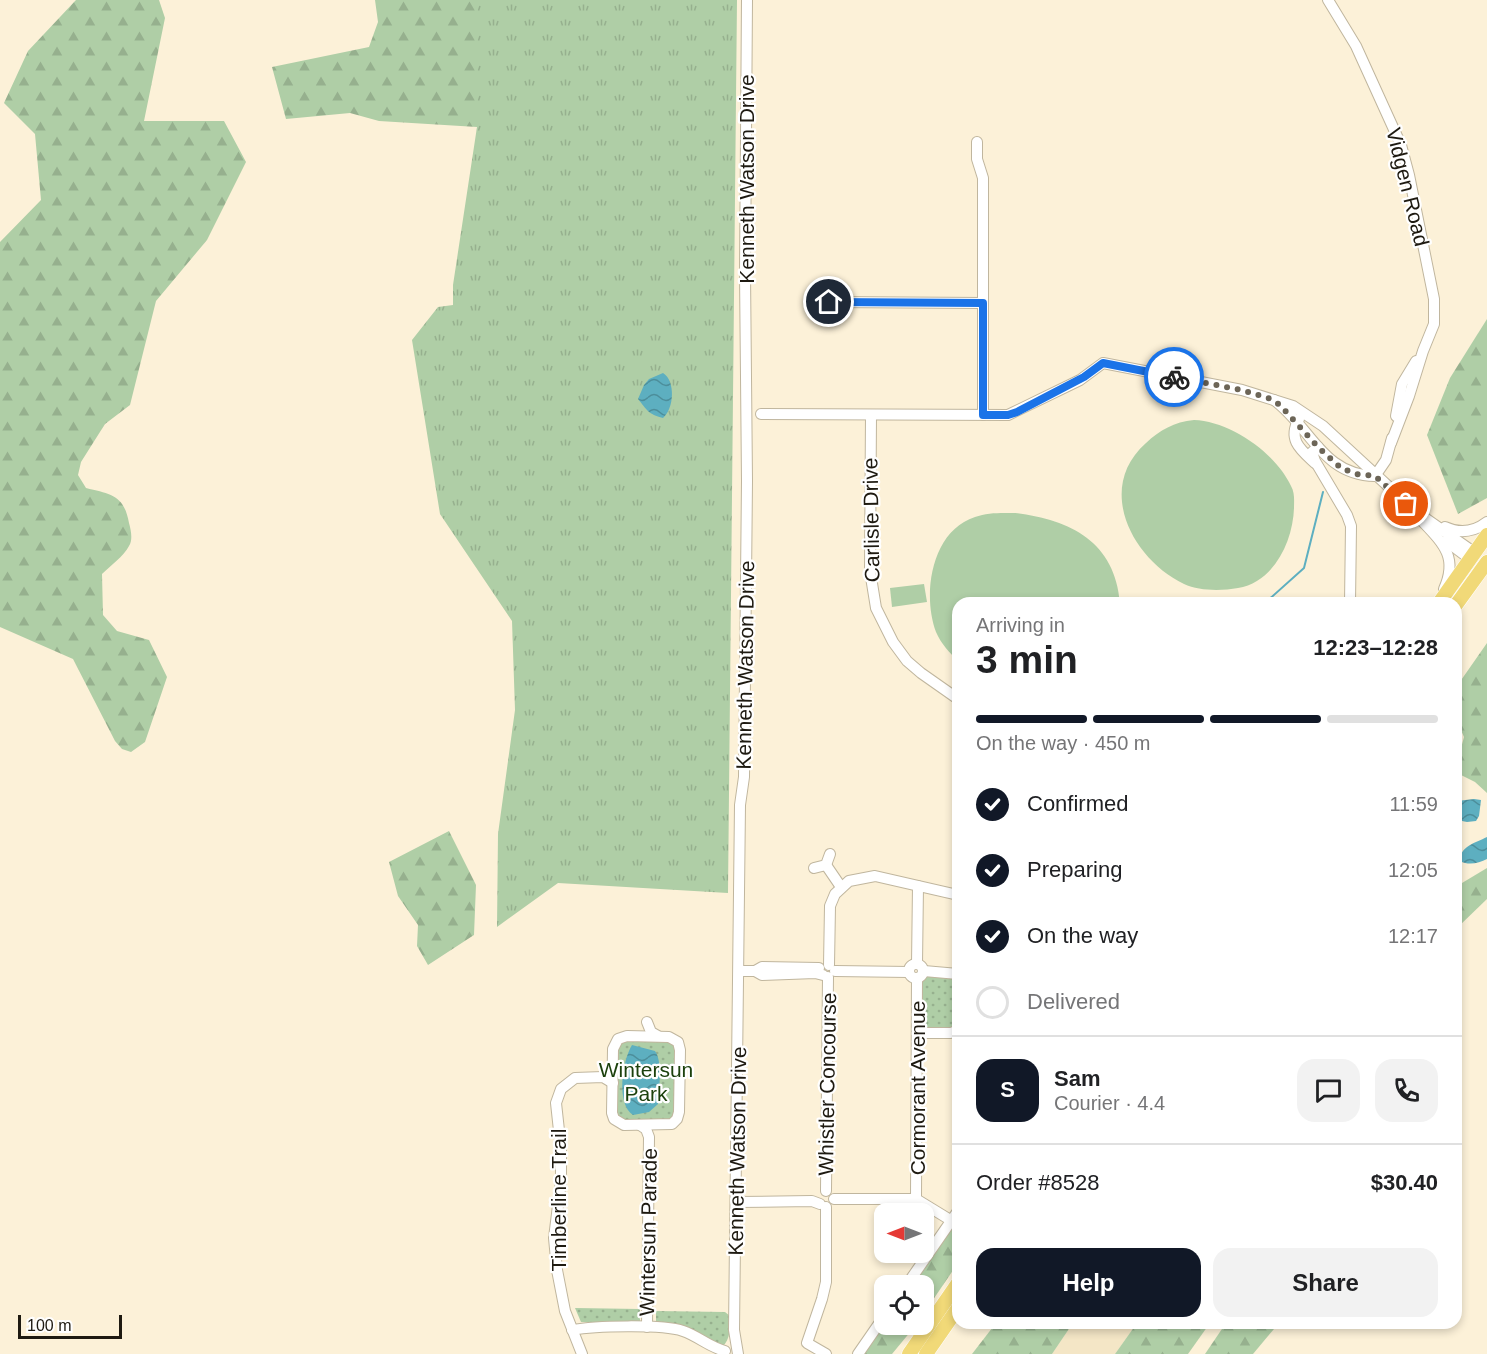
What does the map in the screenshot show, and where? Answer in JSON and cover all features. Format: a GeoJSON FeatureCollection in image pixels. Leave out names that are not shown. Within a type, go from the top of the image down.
{"type":"FeatureCollection","features":[{"type":"Feature","properties":{"kind":"main road"},"geometry":{"type":"LineString","coordinates":[[1442,597],[1487,535]]}},
{"type":"Feature","properties":{"kind":"main road"},"geometry":{"type":"LineString","coordinates":[[1462,597],[1486,563],[1472,556]]}},
{"type":"Feature","properties":{"kind":"main road"},"geometry":{"type":"LineString","coordinates":[[909,1354],[952,1292]]}},
{"type":"Feature","properties":{"kind":"main road"},"geometry":{"type":"LineString","coordinates":[[926,1354],[952,1317]]}},
{"type":"Feature","properties":{"kind":"street","name":"Kenneth Watson Drive"},"geometry":{"type":"LineString","coordinates":[[738,1354],[734,1330],[740,805],[744,777],[747,492],[745,273],[747,0]]}},
{"type":"Feature","properties":{"kind":"street","name":"Vidgen Road"},"geometry":{"type":"LineString","coordinates":[[1328,0],[1344,23],[1396,130],[1405,158],[1435,309],[1435,322],[1409,396],[1386,460],[1375,476]]}},
{"type":"Feature","properties":{"kind":"street"},"geometry":{"type":"LineString","coordinates":[[978,142],[978,159],[983,178],[983,415]]}},
{"type":"Feature","properties":{"kind":"street"},"geometry":{"type":"LineString","coordinates":[[829,302],[983,303]]}},
{"type":"Feature","properties":{"kind":"street"},"geometry":{"type":"LineString","coordinates":[[761,414],[1008,415],[1084,377],[1103,363],[1238,389],[1293,405],[1308,415],[1355,454],[1375,476],[1442,537],[1472,556]]}},
{"type":"Feature","properties":{"kind":"street"},"geometry":{"type":"LineString","coordinates":[[1271,399],[1280,405],[1318,447],[1341,468],[1356,474],[1375,476]]}},
{"type":"Feature","properties":{"kind":"street","name":"Carlisle Drive"},"geometry":{"type":"LineString","coordinates":[[871,415],[870,571],[876,609],[891,639],[907,661],[952,695]]}},
{"type":"Feature","properties":{"kind":"street"},"geometry":{"type":"LineString","coordinates":[[1308,415],[1302,416],[1296,423],[1295,444],[1317,466]]}},
{"type":"Feature","properties":{"kind":"street"},"geometry":{"type":"LineString","coordinates":[[1318,447],[1312,453],[1317,466],[1350,523],[1350,597]]}},
{"type":"Feature","properties":{"kind":"street"},"geometry":{"type":"LineString","coordinates":[[1341,468],[1355,454]]}},
{"type":"Feature","properties":{"kind":"street"},"geometry":{"type":"LineString","coordinates":[[1411,507],[1456,531],[1472,531],[1487,522]]}},
{"type":"Feature","properties":{"kind":"street"},"geometry":{"type":"LineString","coordinates":[[1411,507],[1441,542],[1448,556],[1449,577],[1441,597]]}},
{"type":"Feature","properties":{"kind":"street"},"geometry":{"type":"LineString","coordinates":[[826,865],[830,854]]}},
{"type":"Feature","properties":{"kind":"street"},"geometry":{"type":"LineString","coordinates":[[814,868],[826,865]]}},
{"type":"Feature","properties":{"kind":"street"},"geometry":{"type":"LineString","coordinates":[[826,865],[841,887],[857,878],[874,876],[952,894]]}},
{"type":"Feature","properties":{"kind":"street","name":"Cormorant Avenue"},"geometry":{"type":"LineString","coordinates":[[916,1198],[918,886]]}},
{"type":"Feature","properties":{"kind":"street","name":"Whistler Concourse"},"geometry":{"type":"LineString","coordinates":[[826,1354],[807,1342],[825,1291],[830,906],[841,887]]}},
{"type":"Feature","properties":{"kind":"street"},"geometry":{"type":"LineString","coordinates":[[739,971],[755,971],[762,975],[828,971],[916,971],[952,974]]}},
{"type":"Feature","properties":{"kind":"street"},"geometry":{"type":"LineString","coordinates":[[917,1033],[952,1033]]}},
{"type":"Feature","properties":{"kind":"street","name":"Wintersun Parade"},"geometry":{"type":"LineString","coordinates":[[658,1036],[675,1039],[680,1050],[678,1116],[672,1124],[624,1125],[615,1120],[612,1113],[613,1067],[615,1042],[623,1037],[658,1036]]}},
{"type":"Feature","properties":{"kind":"street"},"geometry":{"type":"LineString","coordinates":[[601,1077],[608,1074],[613,1067]]}},
{"type":"Feature","properties":{"kind":"street","name":"Timberline Trail"},"geometry":{"type":"LineString","coordinates":[[582,1354],[559,1287],[555,1251],[561,1164],[556,1103],[558,1092],[570,1080],[580,1077],[601,1077]]}},
{"type":"Feature","properties":{"kind":"street"},"geometry":{"type":"LineString","coordinates":[[601,1077],[613,1083]]}},
{"type":"Feature","properties":{"kind":"street","name":"Wintersun Parade"},"geometry":{"type":"LineString","coordinates":[[640,1125],[646,1129],[649,1137],[647,1327]]}},
{"type":"Feature","properties":{"kind":"street","name":"Wintersun Parade"},"geometry":{"type":"LineString","coordinates":[[649,1137],[652,1130],[659,1125]]}},
{"type":"Feature","properties":{"kind":"street"},"geometry":{"type":"LineString","coordinates":[[736,1199],[916,1198],[952,1221],[914,1275]]}},
{"type":"Feature","properties":{"kind":"street"},"geometry":{"type":"LineString","coordinates":[[572,1330],[647,1327],[681,1330],[696,1336],[710,1349],[723,1352],[732,1351],[738,1354]]}},
{"type":"Feature","properties":{"kind":"street","name":"Kenneth Watson Drive"},"geometry":{"type":"LineString","coordinates":[[723,1352],[734,1330]]}},
{"type":"Feature","properties":{"kind":"street"},"geometry":{"type":"LineString","coordinates":[[858,1354],[874,1331]]}},
{"type":"Feature","properties":{"kind":"shaded area"},"geometry":{"type":"Polygon","coordinates":[[[1069,1329],[1133,1329],[1115,1354],[1052,1354],[1069,1329]]]}},
{"type":"Feature","properties":{"kind":"green space"},"geometry":{"type":"Polygon","coordinates":[[[76,0],[159,0],[165,18],[144,121],[224,121],[246,162],[207,240],[156,301],[130,405],[105,424],[81,462],[78,475],[86,488],[109,494],[120,501],[127,514],[130,529],[131,541],[127,550],[102,574],[103,615],[117,631],[149,640],[167,677],[145,742],[131,752],[122,749],[115,741],[73,659],[0,627],[0,242],[41,200],[35,134],[4,103],[28,51],[76,0]]]}},
{"type":"Feature","properties":{"kind":"green space"},"geometry":{"type":"Polygon","coordinates":[[[375,0],[477,0],[477,127],[379,121],[350,113],[286,119],[272,67],[369,47],[378,22],[375,0]]]}},
{"type":"Feature","properties":{"kind":"green space"},"geometry":{"type":"Polygon","coordinates":[[[477,0],[737,0],[728,893],[558,883],[497,927],[498,834],[515,710],[512,621],[440,514],[412,340],[438,307],[453,305],[453,285],[477,127],[477,0]]]}},
{"type":"Feature","properties":{"kind":"green space"},"geometry":{"type":"Polygon","coordinates":[[[1487,319],[1487,498],[1458,514],[1427,435],[1450,378],[1487,319]]]}},
{"type":"Feature","properties":{"kind":"green space"},"geometry":{"type":"Polygon","coordinates":[[[1194,420],[1222,426],[1250,441],[1275,462],[1294,494],[1290,534],[1279,558],[1262,578],[1238,588],[1217,590],[1196,588],[1165,573],[1149,558],[1126,521],[1122,501],[1123,480],[1131,461],[1157,434],[1174,425],[1194,420]]]}},
{"type":"Feature","properties":{"kind":"green space"},"geometry":{"type":"Polygon","coordinates":[[[1016,513],[1036,516],[1072,528],[1087,538],[1109,564],[1119,597],[952,597],[952,654],[940,640],[932,617],[930,600],[934,566],[948,536],[960,524],[980,515],[1016,513]]]}},
{"type":"Feature","properties":{"kind":"green space"},"geometry":{"type":"Polygon","coordinates":[[[924,584],[927,602],[892,607],[890,588],[924,584]]]}},
{"type":"Feature","properties":{"kind":"green space"},"geometry":{"type":"Polygon","coordinates":[[[1487,643],[1487,793],[1475,782],[1462,776],[1464,737],[1462,732],[1462,679],[1487,643]]]}},
{"type":"Feature","properties":{"kind":"green space"},"geometry":{"type":"Polygon","coordinates":[[[449,831],[476,885],[474,935],[428,965],[417,946],[418,925],[398,896],[389,862],[449,831]]]}},
{"type":"Feature","properties":{"kind":"green space"},"geometry":{"type":"Polygon","coordinates":[[[1487,868],[1487,899],[1462,923],[1462,883],[1487,868]]]}},
{"type":"Feature","properties":{"kind":"green space"},"geometry":{"type":"Polygon","coordinates":[[[927,975],[952,977],[952,1029],[925,1028],[920,1022],[922,978],[927,975]]]}},
{"type":"Feature","properties":{"kind":"green space","name":"Wintersun Park"},"geometry":{"type":"Polygon","coordinates":[[[623,1040],[669,1040],[676,1044],[676,1112],[671,1120],[625,1121],[616,1115],[617,1044],[623,1040]]]}},
{"type":"Feature","properties":{"kind":"green space"},"geometry":{"type":"Polygon","coordinates":[[[952,1226],[952,1272],[934,1298],[934,1275],[918,1275],[926,1263],[934,1263],[934,1252],[952,1226]]]}},
{"type":"Feature","properties":{"kind":"green space"},"geometry":{"type":"Polygon","coordinates":[[[575,1308],[640,1309],[640,1321],[637,1323],[581,1322],[575,1308]]]}},
{"type":"Feature","properties":{"kind":"green space"},"geometry":{"type":"Polygon","coordinates":[[[656,1311],[725,1312],[730,1316],[727,1341],[722,1347],[679,1326],[656,1322],[656,1311]]]}},
{"type":"Feature","properties":{"kind":"green space"},"geometry":{"type":"Polygon","coordinates":[[[991,1329],[1069,1329],[1052,1354],[972,1354],[991,1329]]]}},
{"type":"Feature","properties":{"kind":"green space"},"geometry":{"type":"Polygon","coordinates":[[[1133,1329],[1206,1329],[1188,1354],[1115,1354],[1133,1329]]]}},
{"type":"Feature","properties":{"kind":"green space"},"geometry":{"type":"Polygon","coordinates":[[[1222,1329],[1274,1329],[1253,1354],[1205,1354],[1222,1329]]]}},
{"type":"Feature","properties":{"kind":"green space"},"geometry":{"type":"Polygon","coordinates":[[[874,1335],[908,1335],[892,1354],[861,1354],[874,1335]]]}},
{"type":"Feature","properties":{"kind":"water"},"geometry":{"type":"Polygon","coordinates":[[[663,373],[670,382],[672,395],[667,414],[663,418],[651,413],[638,399],[649,379],[663,373]]]}},
{"type":"Feature","properties":{"kind":"water"},"geometry":{"type":"Polygon","coordinates":[[[1462,800],[1481,800],[1476,821],[1462,821],[1462,800]]]}},
{"type":"Feature","properties":{"kind":"water"},"geometry":{"type":"Polygon","coordinates":[[[1487,837],[1487,859],[1474,863],[1462,862],[1465,848],[1487,837]]]}},
{"type":"Feature","properties":{"kind":"water"},"geometry":{"type":"Polygon","coordinates":[[[632,1045],[655,1051],[660,1076],[658,1104],[649,1112],[633,1115],[624,1102],[622,1082],[628,1052],[632,1045]]]}},
{"type":"Feature","properties":{"kind":"waterway"},"geometry":{"type":"LineString","coordinates":[[1272,597],[1304,568],[1323,492]]}},
{"type":"Feature","properties":{"kind":"way so far"},"geometry":{"type":"LineString","coordinates":[[1174,377],[1242,390],[1271,399],[1280,405],[1307,436],[1341,468],[1356,474],[1375,476],[1406,504]]}},
{"type":"Feature","properties":{"kind":"route"},"geometry":{"type":"LineString","coordinates":[[829,302],[983,303],[983,415],[1008,415],[1017,412],[1084,377],[1103,363],[1174,377]]}}]}
